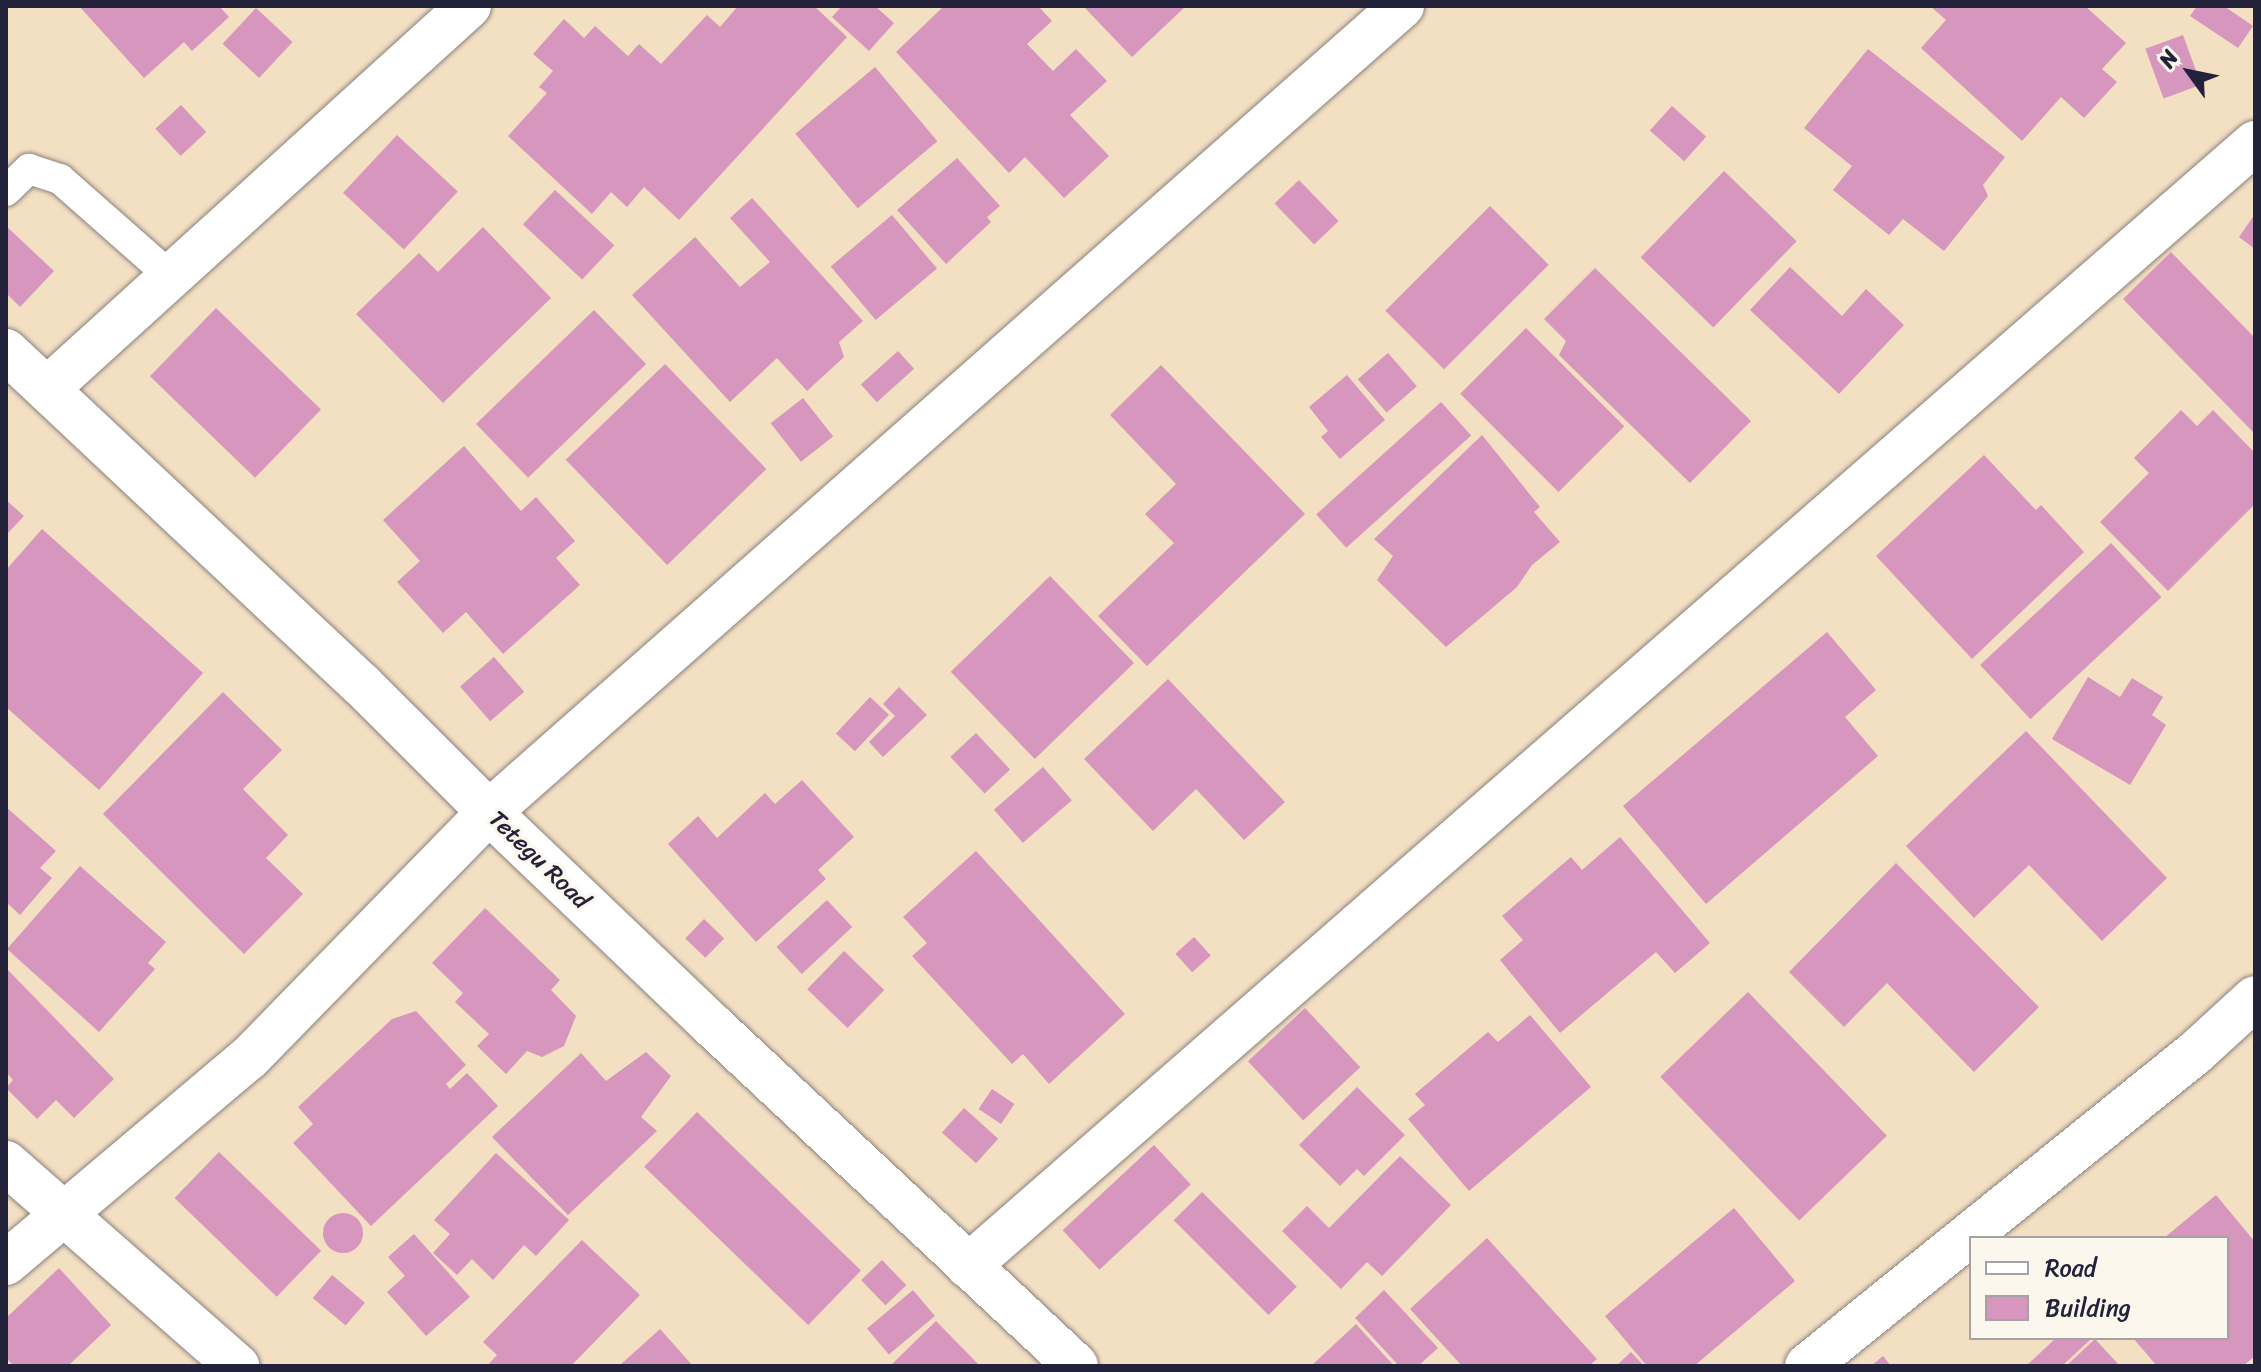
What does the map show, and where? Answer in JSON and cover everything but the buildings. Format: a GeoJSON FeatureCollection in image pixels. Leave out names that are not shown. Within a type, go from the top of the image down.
{"type":"FeatureCollection","features":[{"type":"Feature","properties":{"kind":"street"},"geometry":{"type":"LineString","coordinates":[[47,389],[469,6]]}},
{"type":"Feature","properties":{"kind":"street"},"geometry":{"type":"LineString","coordinates":[[6,1263],[249,1058],[489,812],[1402,6]]}},
{"type":"Feature","properties":{"kind":"street"},"geometry":{"type":"LineString","coordinates":[[968,1266],[2255,143]]}},
{"type":"Feature","properties":{"kind":"street","name":"Tetegu Road"},"geometry":{"type":"LineString","coordinates":[[6,351],[361,684],[489,812],[1076,1366]]}},
{"type":"Feature","properties":{"kind":"street"},"geometry":{"type":"LineString","coordinates":[[1807,1366],[2195,1053],[2255,998]]}},
{"type":"Feature","properties":{"kind":"street"},"geometry":{"type":"LineString","coordinates":[[6,1163],[237,1366]]}},
{"type":"Feature","properties":{"kind":"lane"},"geometry":{"type":"LineString","coordinates":[[6,191],[29,169],[60,179],[171,277]]}}]}
